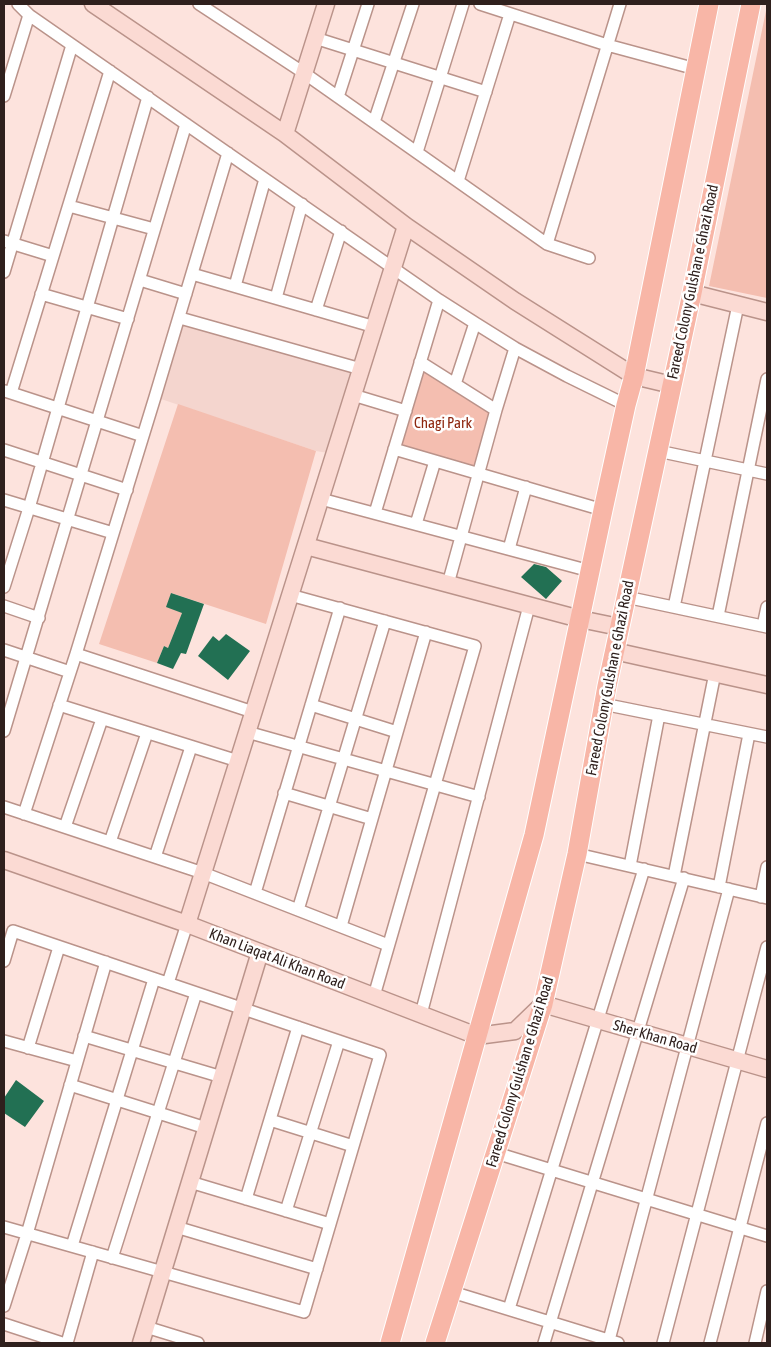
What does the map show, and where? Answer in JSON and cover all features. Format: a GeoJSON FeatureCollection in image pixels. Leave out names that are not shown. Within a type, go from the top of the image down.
{"type":"FeatureCollection","features":[{"type":"Feature","properties":{"kind":"main road"},"geometry":{"type":"LineString","coordinates":[[390,1343],[534,835],[603,510],[634,376],[709,4]]}},
{"type":"Feature","properties":{"kind":"main road","name":"Fareed Colony Gulshan e Ghazi Road"},"geometry":{"type":"LineString","coordinates":[[435,1343],[543,1004],[577,854],[603,704],[692,293],[751,4]]}},
{"type":"Feature","properties":{"kind":"street"},"geometry":{"type":"LineString","coordinates":[[18,4],[29,15],[439,300],[515,348],[626,405]]}},
{"type":"Feature","properties":{"kind":"street"},"geometry":{"type":"LineString","coordinates":[[93,4],[285,134],[406,226],[515,300],[634,376],[672,385]]}},
{"type":"Feature","properties":{"kind":"street"},"geometry":{"type":"LineString","coordinates":[[199,4],[304,73],[547,244],[589,258]]}},
{"type":"Feature","properties":{"kind":"street"},"geometry":{"type":"LineString","coordinates":[[285,134],[326,4]]}},
{"type":"Feature","properties":{"kind":"street"},"geometry":{"type":"LineString","coordinates":[[338,97],[368,4]]}},
{"type":"Feature","properties":{"kind":"street"},"geometry":{"type":"LineString","coordinates":[[374,122],[413,4]]}},
{"type":"Feature","properties":{"kind":"street"},"geometry":{"type":"LineString","coordinates":[[417,152],[463,4]]}},
{"type":"Feature","properties":{"kind":"street"},"geometry":{"type":"LineString","coordinates":[[480,4],[607,46],[696,69]]}},
{"type":"Feature","properties":{"kind":"street"},"geometry":{"type":"LineString","coordinates":[[547,244],[620,4]]}},
{"type":"Feature","properties":{"kind":"street"},"geometry":{"type":"LineString","coordinates":[[458,181],[510,14]]}},
{"type":"Feature","properties":{"kind":"street"},"geometry":{"type":"LineString","coordinates":[[4,96],[29,15]]}},
{"type":"Feature","properties":{"kind":"street"},"geometry":{"type":"LineString","coordinates":[[316,38],[486,92]]}},
{"type":"Feature","properties":{"kind":"street"},"geometry":{"type":"LineString","coordinates":[[4,272],[8,242],[72,45]]}},
{"type":"Feature","properties":{"kind":"street"},"geometry":{"type":"LineString","coordinates":[[110,71],[41,294],[7,392],[143,436]]}},
{"type":"Feature","properties":{"kind":"street"},"geometry":{"type":"LineString","coordinates":[[4,587],[29,508],[148,97]]}},
{"type":"Feature","properties":{"kind":"street"},"geometry":{"type":"LineString","coordinates":[[4,731],[7,710],[27,658],[186,124]]}},
{"type":"Feature","properties":{"kind":"street"},"geometry":{"type":"LineString","coordinates":[[24,814],[114,533],[228,153]]}},
{"type":"Feature","properties":{"kind":"street"},"geometry":{"type":"LineString","coordinates":[[235,286],[265,178]]}},
{"type":"Feature","properties":{"kind":"street"},"geometry":{"type":"LineString","coordinates":[[276,298],[302,204]]}},
{"type":"Feature","properties":{"kind":"street"},"geometry":{"type":"LineString","coordinates":[[69,206],[154,229]]}},
{"type":"Feature","properties":{"kind":"street"},"geometry":{"type":"LineString","coordinates":[[168,984],[406,226]]}},
{"type":"Feature","properties":{"kind":"street"},"geometry":{"type":"LineString","coordinates":[[316,310],[341,231]]}},
{"type":"Feature","properties":{"kind":"street"},"geometry":{"type":"LineString","coordinates":[[8,242],[53,256]]}},
{"type":"Feature","properties":{"kind":"street"},"geometry":{"type":"LineString","coordinates":[[192,274],[375,327]]}},
{"type":"Feature","properties":{"kind":"street"},"geometry":{"type":"LineString","coordinates":[[140,280],[186,294]]}},
{"type":"Feature","properties":{"kind":"street"},"geometry":{"type":"LineString","coordinates":[[692,293],[767,312]]}},
{"type":"Feature","properties":{"kind":"street"},"geometry":{"type":"LineString","coordinates":[[41,294],[128,319]]}},
{"type":"Feature","properties":{"kind":"street"},"geometry":{"type":"LineString","coordinates":[[375,513],[439,300]]}},
{"type":"Feature","properties":{"kind":"street"},"geometry":{"type":"LineString","coordinates":[[674,607],[738,305]]}},
{"type":"Feature","properties":{"kind":"street"},"geometry":{"type":"LineString","coordinates":[[180,318],[361,369]]}},
{"type":"Feature","properties":{"kind":"street"},"geometry":{"type":"LineString","coordinates":[[455,384],[475,323]]}},
{"type":"Feature","properties":{"kind":"street"},"geometry":{"type":"LineString","coordinates":[[448,584],[515,348]]}},
{"type":"Feature","properties":{"kind":"street"},"geometry":{"type":"LineString","coordinates":[[420,362],[496,410]]}},
{"type":"Feature","properties":{"kind":"street"},"geometry":{"type":"LineString","coordinates":[[718,616],[767,379]]}},
{"type":"Feature","properties":{"kind":"street"},"geometry":{"type":"LineString","coordinates":[[353,395],[406,411]]}},
{"type":"Feature","properties":{"kind":"street"},"geometry":{"type":"LineString","coordinates":[[394,449],[603,510]]}},
{"type":"Feature","properties":{"kind":"street"},"geometry":{"type":"LineString","coordinates":[[4,450],[127,490]]}},
{"type":"Feature","properties":{"kind":"street"},"geometry":{"type":"LineString","coordinates":[[658,451],[767,474]]}},
{"type":"Feature","properties":{"kind":"street"},"geometry":{"type":"LineString","coordinates":[[416,524],[435,461]]}},
{"type":"Feature","properties":{"kind":"street"},"geometry":{"type":"LineString","coordinates":[[509,549],[526,487]]}},
{"type":"Feature","properties":{"kind":"street"},"geometry":{"type":"LineString","coordinates":[[321,499],[590,571]]}},
{"type":"Feature","properties":{"kind":"street"},"geometry":{"type":"LineString","coordinates":[[4,500],[114,533]]}},
{"type":"Feature","properties":{"kind":"street"},"geometry":{"type":"LineString","coordinates":[[306,546],[580,620],[619,627]]}},
{"type":"Feature","properties":{"kind":"street"},"geometry":{"type":"LineString","coordinates":[[290,595],[475,646],[374,996]]}},
{"type":"Feature","properties":{"kind":"street"},"geometry":{"type":"LineString","coordinates":[[626,597],[765,626],[767,607]]}},
{"type":"Feature","properties":{"kind":"street"},"geometry":{"type":"LineString","coordinates":[[4,606],[39,618]]}},
{"type":"Feature","properties":{"kind":"street"},"geometry":{"type":"LineString","coordinates":[[421,1014],[529,606]]}},
{"type":"Feature","properties":{"kind":"street"},"geometry":{"type":"LineString","coordinates":[[255,893],[340,608]]}},
{"type":"Feature","properties":{"kind":"street"},"geometry":{"type":"LineString","coordinates":[[298,910],[385,621]]}},
{"type":"Feature","properties":{"kind":"street"},"geometry":{"type":"LineString","coordinates":[[341,926],[426,632]]}},
{"type":"Feature","properties":{"kind":"street"},"geometry":{"type":"LineString","coordinates":[[4,650],[70,672]]}},
{"type":"Feature","properties":{"kind":"street"},"geometry":{"type":"LineString","coordinates":[[614,651],[767,685]]}},
{"type":"Feature","properties":{"kind":"street"},"geometry":{"type":"LineString","coordinates":[[76,654],[254,712]]}},
{"type":"Feature","properties":{"kind":"street"},"geometry":{"type":"LineString","coordinates":[[544,1343],[638,1032],[679,877],[704,725],[715,673]]}},
{"type":"Feature","properties":{"kind":"street"},"geometry":{"type":"LineString","coordinates":[[603,704],[767,737]]}},
{"type":"Feature","properties":{"kind":"street"},"geometry":{"type":"LineString","coordinates":[[59,705],[238,761]]}},
{"type":"Feature","properties":{"kind":"street"},"geometry":{"type":"LineString","coordinates":[[311,705],[397,732]]}},
{"type":"Feature","properties":{"kind":"street"},"geometry":{"type":"LineString","coordinates":[[630,866],[659,715]]}},
{"type":"Feature","properties":{"kind":"street"},"geometry":{"type":"LineString","coordinates":[[65,827],[102,718]]}},
{"type":"Feature","properties":{"kind":"street"},"geometry":{"type":"LineString","coordinates":[[247,732],[479,797]]}},
{"type":"Feature","properties":{"kind":"street"},"geometry":{"type":"LineString","coordinates":[[110,842],[147,733]]}},
{"type":"Feature","properties":{"kind":"street"},"geometry":{"type":"LineString","coordinates":[[452,1292],[613,1342],[646,1199],[687,1046],[724,888],[749,734]]}},
{"type":"Feature","properties":{"kind":"street"},"geometry":{"type":"LineString","coordinates":[[155,857],[191,747]]}},
{"type":"Feature","properties":{"kind":"street"},"geometry":{"type":"LineString","coordinates":[[284,793],[372,819]]}},
{"type":"Feature","properties":{"kind":"street"},"geometry":{"type":"LineString","coordinates":[[4,807],[203,873],[388,945]]}},
{"type":"Feature","properties":{"kind":"street"},"geometry":{"type":"LineString","coordinates":[[577,854],[764,898],[767,867]]}},
{"type":"Feature","properties":{"kind":"street","name":"Khan Liaqat Ali Khan Road"},"geometry":{"type":"LineString","coordinates":[[4,860],[187,924],[478,1036],[515,1031],[543,1004]]}},
{"type":"Feature","properties":{"kind":"street"},"geometry":{"type":"LineString","coordinates":[[509,1309],[644,869]]}},
{"type":"Feature","properties":{"kind":"street"},"geometry":{"type":"LineString","coordinates":[[4,961],[13,931],[380,1055],[304,1312],[4,1227]]}},
{"type":"Feature","properties":{"kind":"street"},"geometry":{"type":"LineString","coordinates":[[28,1048],[59,947]]}},
{"type":"Feature","properties":{"kind":"street"},"geometry":{"type":"LineString","coordinates":[[662,1343],[767,948]]}},
{"type":"Feature","properties":{"kind":"street"},"geometry":{"type":"LineString","coordinates":[[141,1343],[260,952]]}},
{"type":"Feature","properties":{"kind":"street"},"geometry":{"type":"LineString","coordinates":[[4,1306],[27,1234],[106,962]]}},
{"type":"Feature","properties":{"kind":"street"},"geometry":{"type":"LineString","coordinates":[[72,1246],[154,979]]}},
{"type":"Feature","properties":{"kind":"street"},"geometry":{"type":"LineString","coordinates":[[112,1258],[196,993]]}},
{"type":"Feature","properties":{"kind":"street","name":"Sher Khan Road"},"geometry":{"type":"LineString","coordinates":[[543,1004],[767,1069]]}},
{"type":"Feature","properties":{"kind":"street"},"geometry":{"type":"LineString","coordinates":[[246,1199],[298,1027]]}},
{"type":"Feature","properties":{"kind":"street"},"geometry":{"type":"LineString","coordinates":[[84,1036],[222,1077]]}},
{"type":"Feature","properties":{"kind":"street"},"geometry":{"type":"LineString","coordinates":[[4,1041],[77,1061]]}},
{"type":"Feature","properties":{"kind":"street"},"geometry":{"type":"LineString","coordinates":[[286,1210],[339,1041]]}},
{"type":"Feature","properties":{"kind":"street"},"geometry":{"type":"LineString","coordinates":[[70,1085],[206,1128]]}},
{"type":"Feature","properties":{"kind":"street"},"geometry":{"type":"LineString","coordinates":[[270,1120],[353,1146]]}},
{"type":"Feature","properties":{"kind":"street"},"geometry":{"type":"LineString","coordinates":[[710,1343],[767,1123]]}},
{"type":"Feature","properties":{"kind":"street"},"geometry":{"type":"LineString","coordinates":[[496,1153],[767,1236]]}},
{"type":"Feature","properties":{"kind":"street"},"geometry":{"type":"LineString","coordinates":[[190,1182],[330,1224]]}},
{"type":"Feature","properties":{"kind":"street"},"geometry":{"type":"LineString","coordinates":[[176,1227],[317,1269]]}},
{"type":"Feature","properties":{"kind":"street"},"geometry":{"type":"LineString","coordinates":[[67,1343],[93,1252]]}},
{"type":"Feature","properties":{"kind":"street"},"geometry":{"type":"LineString","coordinates":[[755,1343],[767,1291]]}},
{"type":"Feature","properties":{"kind":"street"},"geometry":{"type":"LineString","coordinates":[[4,1324],[48,1341],[62,1343]]}},
{"type":"Feature","properties":{"kind":"street"},"geometry":{"type":"LineString","coordinates":[[146,1327],[198,1343]]}},
{"type":"Feature","properties":{"kind":"shaded area"},"geometry":{"type":"Polygon","coordinates":[[[180,318],[361,369],[334,454],[316,451],[155,397],[180,318]]]}},
{"type":"Feature","properties":{"kind":"green space"},"geometry":{"type":"Polygon","coordinates":[[[767,6],[767,298],[709,286],[767,6]]]}},
{"type":"Feature","properties":{"kind":"green space","name":"Chagi Park"},"geometry":{"type":"Polygon","coordinates":[[[420,362],[496,410],[479,473],[394,449],[420,362]]]}},
{"type":"Feature","properties":{"kind":"green space"},"geometry":{"type":"Polygon","coordinates":[[[178,404],[316,451],[266,624],[171,593],[182,613],[168,648],[164,646],[157,663],[99,644],[178,404]]]}},
{"type":"Feature","properties":{"kind":"building"},"geometry":{"type":"Polygon","coordinates":[[[534,564],[546,567],[562,581],[546,599],[521,577],[534,564]]]}},
{"type":"Feature","properties":{"kind":"building"},"geometry":{"type":"Polygon","coordinates":[[[171,593],[204,604],[186,654],[181,653],[173,669],[157,663],[164,646],[168,648],[182,613],[166,607],[171,593]]]}},
{"type":"Feature","properties":{"kind":"building"},"geometry":{"type":"Polygon","coordinates":[[[226,634],[250,651],[228,680],[198,656],[213,636],[219,641],[226,634]]]}},
{"type":"Feature","properties":{"kind":"building"},"geometry":{"type":"Polygon","coordinates":[[[16,1080],[44,1101],[25,1127],[4,1113],[4,1098],[16,1080]]]}}]}
